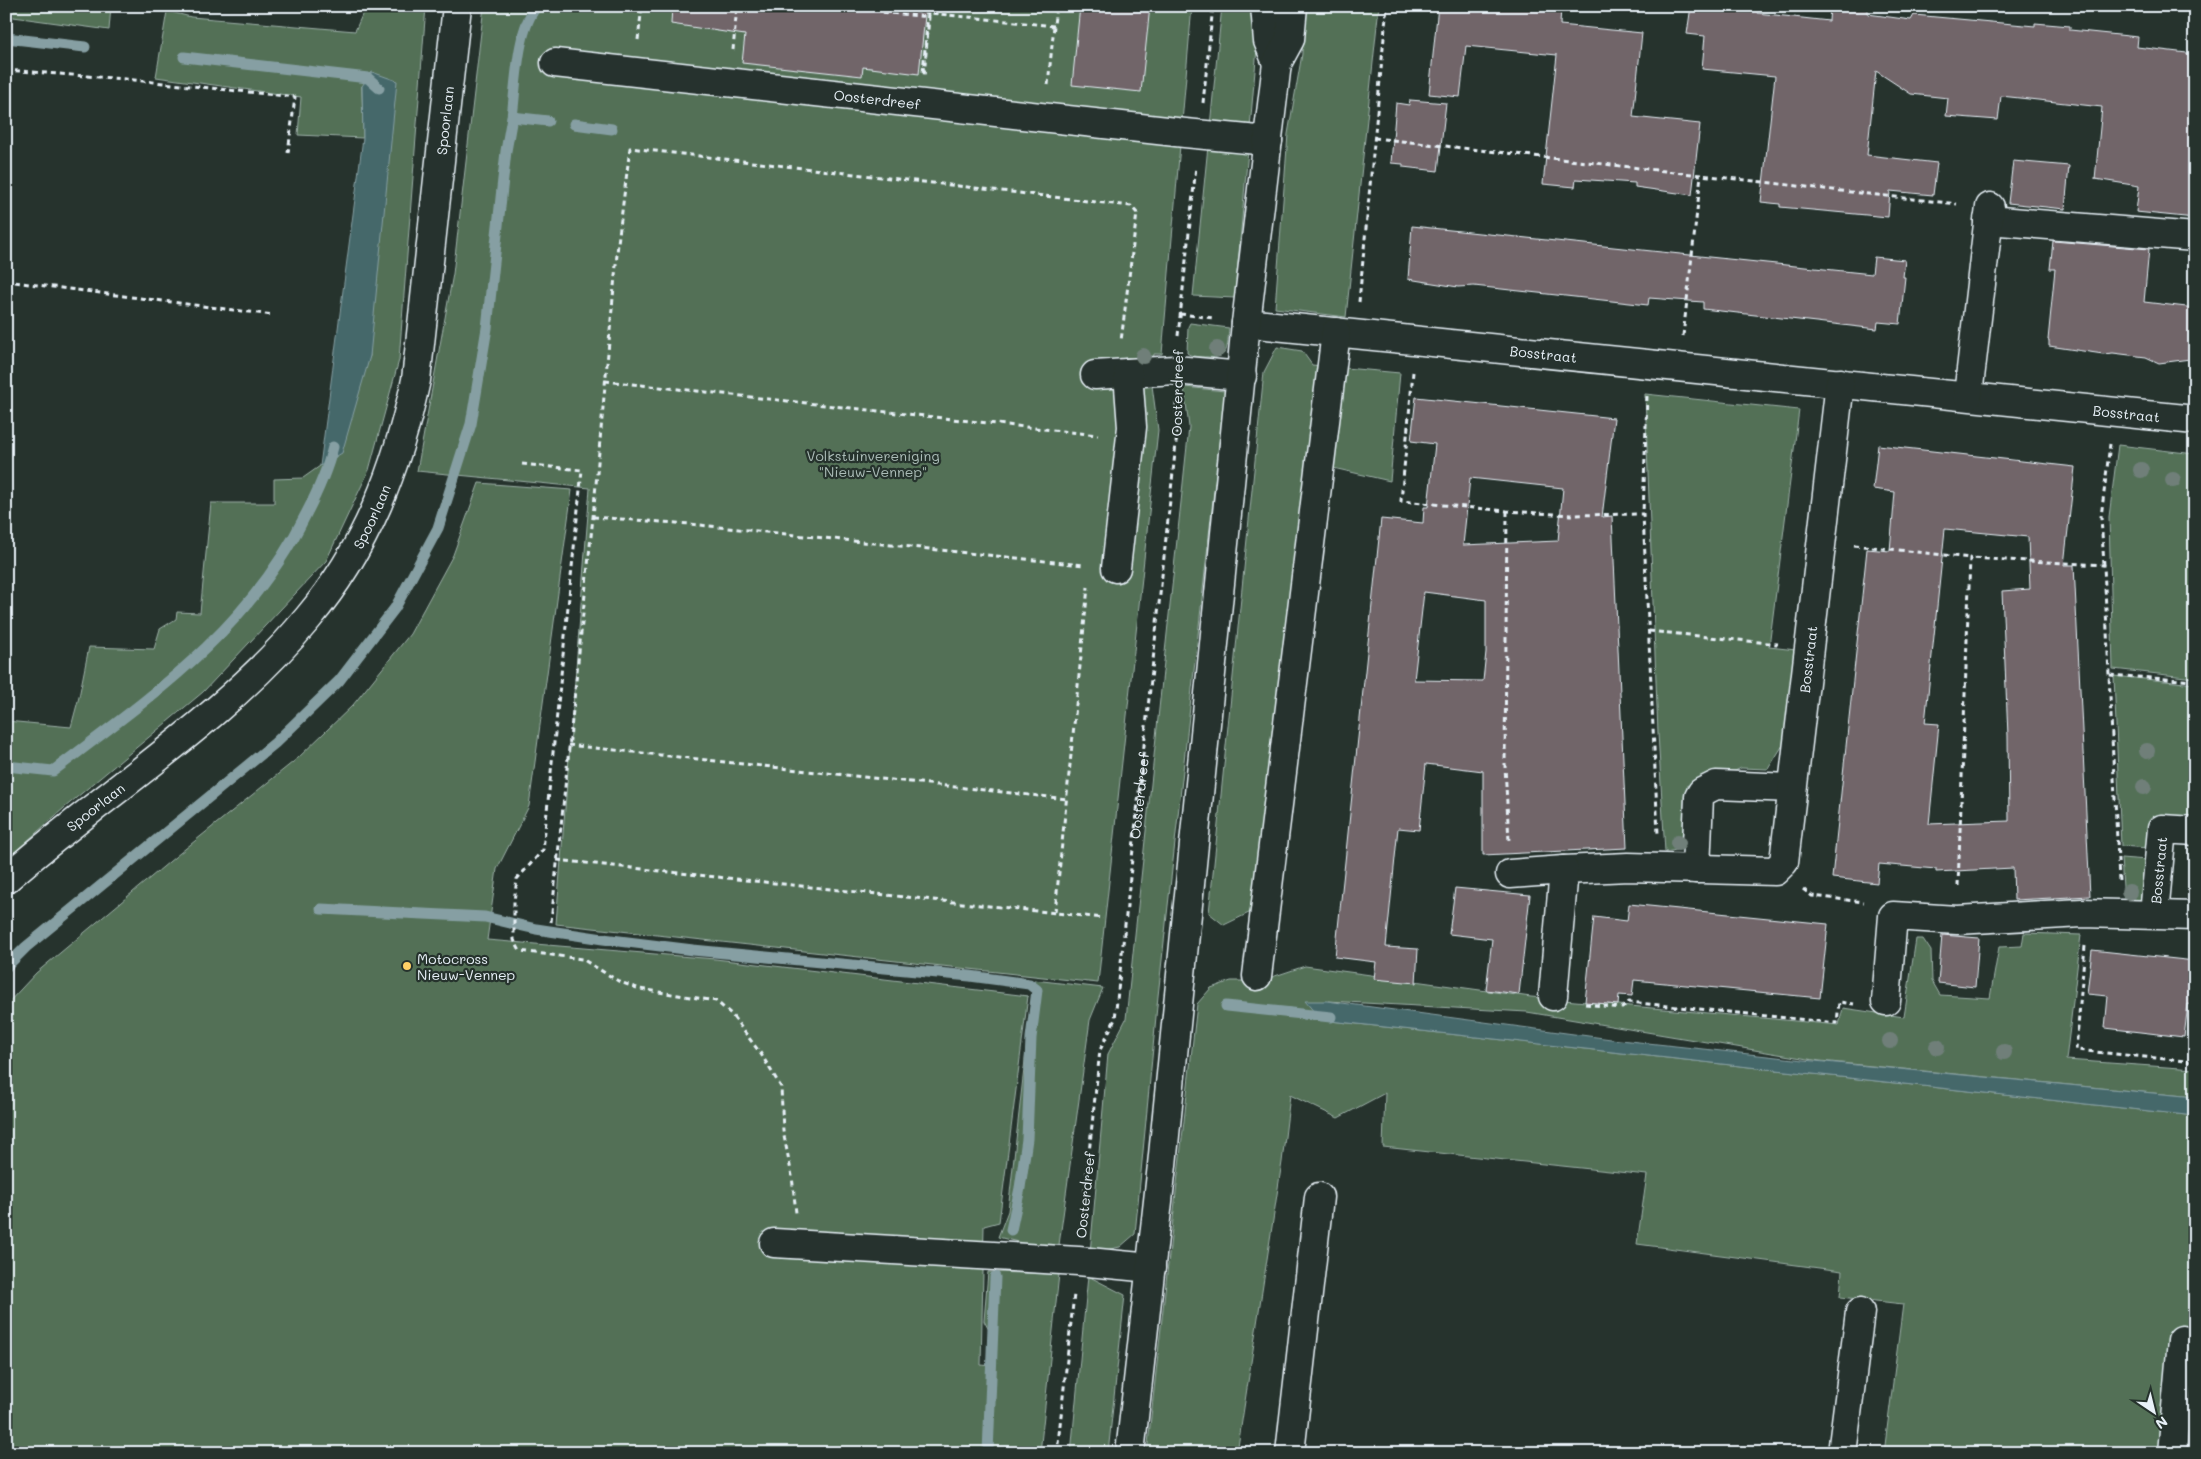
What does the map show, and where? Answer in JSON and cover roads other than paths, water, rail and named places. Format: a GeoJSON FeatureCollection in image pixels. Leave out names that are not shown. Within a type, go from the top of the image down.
{"type":"FeatureCollection","features":[{"type":"Feature","properties":{"kind":"street","name":"Spoorlaan"},"geometry":{"type":"LineString","coordinates":[[6,879],[45,845],[144,768],[239,688],[309,618],[337,579],[359,542],[380,501],[395,463],[407,424],[416,380],[457,6]]}},
{"type":"Feature","properties":{"kind":"street"},"geometry":{"type":"LineString","coordinates":[[1265,6],[1268,41],[1277,63]]}},
{"type":"Feature","properties":{"kind":"street"},"geometry":{"type":"LineString","coordinates":[[1130,1453],[1151,1268],[1246,323],[1277,63],[1290,39],[1294,6]]}},
{"type":"Feature","properties":{"kind":"street","name":"Oosterdreef"},"geometry":{"type":"LineString","coordinates":[[555,63],[1199,135],[1268,141]]}},
{"type":"Feature","properties":{"kind":"street"},"geometry":{"type":"LineString","coordinates":[[1968,395],[1989,214],[2195,237]]}},
{"type":"Feature","properties":{"kind":"street","name":"Bosstraat"},"geometry":{"type":"LineString","coordinates":[[1246,323],[1680,369],[1968,395],[2195,420]]}},
{"type":"Feature","properties":{"kind":"street"},"geometry":{"type":"LineString","coordinates":[[1257,976],[1346,333]]}},
{"type":"Feature","properties":{"kind":"street"},"geometry":{"type":"LineString","coordinates":[[1103,567],[1132,427],[1113,374],[1175,370],[1242,376]]}},
{"type":"Feature","properties":{"kind":"street","name":"Bosstraat"},"geometry":{"type":"LineString","coordinates":[[1696,869],[1775,871],[1784,862],[1820,541],[1840,383]]}},
{"type":"Feature","properties":{"kind":"street"},"geometry":{"type":"LineString","coordinates":[[1510,874],[1628,866],[1696,869],[1699,797],[1702,792],[1716,785],[1792,788]]}},
{"type":"Feature","properties":{"kind":"street","name":"Bosstraat"},"geometry":{"type":"LineString","coordinates":[[2154,914],[2162,830],[2195,831]]}},
{"type":"Feature","properties":{"kind":"street"},"geometry":{"type":"LineString","coordinates":[[1553,996],[1564,870]]}},
{"type":"Feature","properties":{"kind":"street","name":"Bosstraat"},"geometry":{"type":"LineString","coordinates":[[1886,1001],[1893,916],[1957,920],[2122,912],[2195,916]]}},
{"type":"Feature","properties":{"kind":"street"},"geometry":{"type":"LineString","coordinates":[[1290,1453],[1319,1197]]}},
{"type":"Feature","properties":{"kind":"street"},"geometry":{"type":"LineString","coordinates":[[787,1244],[1078,1261],[1151,1268]]}},
{"type":"Feature","properties":{"kind":"street"},"geometry":{"type":"LineString","coordinates":[[1842,1453],[1860,1312]]}},
{"type":"Feature","properties":{"kind":"street"},"geometry":{"type":"LineString","coordinates":[[2172,1453],[2182,1340]]}},
{"type":"Feature","properties":{"kind":"water"},"geometry":{"type":"Polygon","coordinates":[[[372,72],[397,81],[370,356],[342,453],[320,466],[363,138],[362,86],[372,72]]]}},
{"type":"Feature","properties":{"kind":"water"},"geometry":{"type":"Polygon","coordinates":[[[1305,1001],[1327,1001],[1611,1039],[1804,1060],[2195,1097],[2195,1116],[1321,1020],[1305,1001]]]}},
{"type":"Feature","properties":{"kind":"waterway"},"geometry":{"type":"LineString","coordinates":[[537,6],[530,16],[521,43],[512,117],[548,121]]}},
{"type":"Feature","properties":{"kind":"waterway"},"geometry":{"type":"LineString","coordinates":[[6,38],[85,47]]}},
{"type":"Feature","properties":{"kind":"waterway"},"geometry":{"type":"LineString","coordinates":[[184,57],[368,78],[379,88]]}},
{"type":"Feature","properties":{"kind":"waterway"},"geometry":{"type":"LineString","coordinates":[[6,967],[26,947],[275,743],[339,681],[395,608],[438,528],[471,424],[487,328],[506,151],[512,117]]}},
{"type":"Feature","properties":{"kind":"waterway"},"geometry":{"type":"LineString","coordinates":[[574,124],[612,129]]}},
{"type":"Feature","properties":{"kind":"waterway"},"geometry":{"type":"LineString","coordinates":[[6,766],[53,771],[162,687],[196,658],[257,592],[283,555],[318,490],[333,447]]}},
{"type":"Feature","properties":{"kind":"waterway"},"geometry":{"type":"LineString","coordinates":[[321,909],[485,917],[536,929],[603,939],[693,950],[970,976],[1029,984],[1037,990],[1031,1038],[1027,1139],[1020,1188],[1011,1230]]}},
{"type":"Feature","properties":{"kind":"waterway"},"geometry":{"type":"LineString","coordinates":[[1226,1006],[1331,1017]]}},
{"type":"Feature","properties":{"kind":"waterway"},"geometry":{"type":"LineString","coordinates":[[988,1453],[995,1277]]}},
{"type":"Feature","properties":{"kind":"place","name":"Motocross Nieuw-Vennep"},"geometry":{"type":"Point","coordinates":[407,966]}},
{"type":"Feature","properties":{"kind":"park label","name":"Volkstuinvereniging \"Nieuw-Vennep\""},"geometry":{"type":"Point","coordinates":[873,464]}}]}
